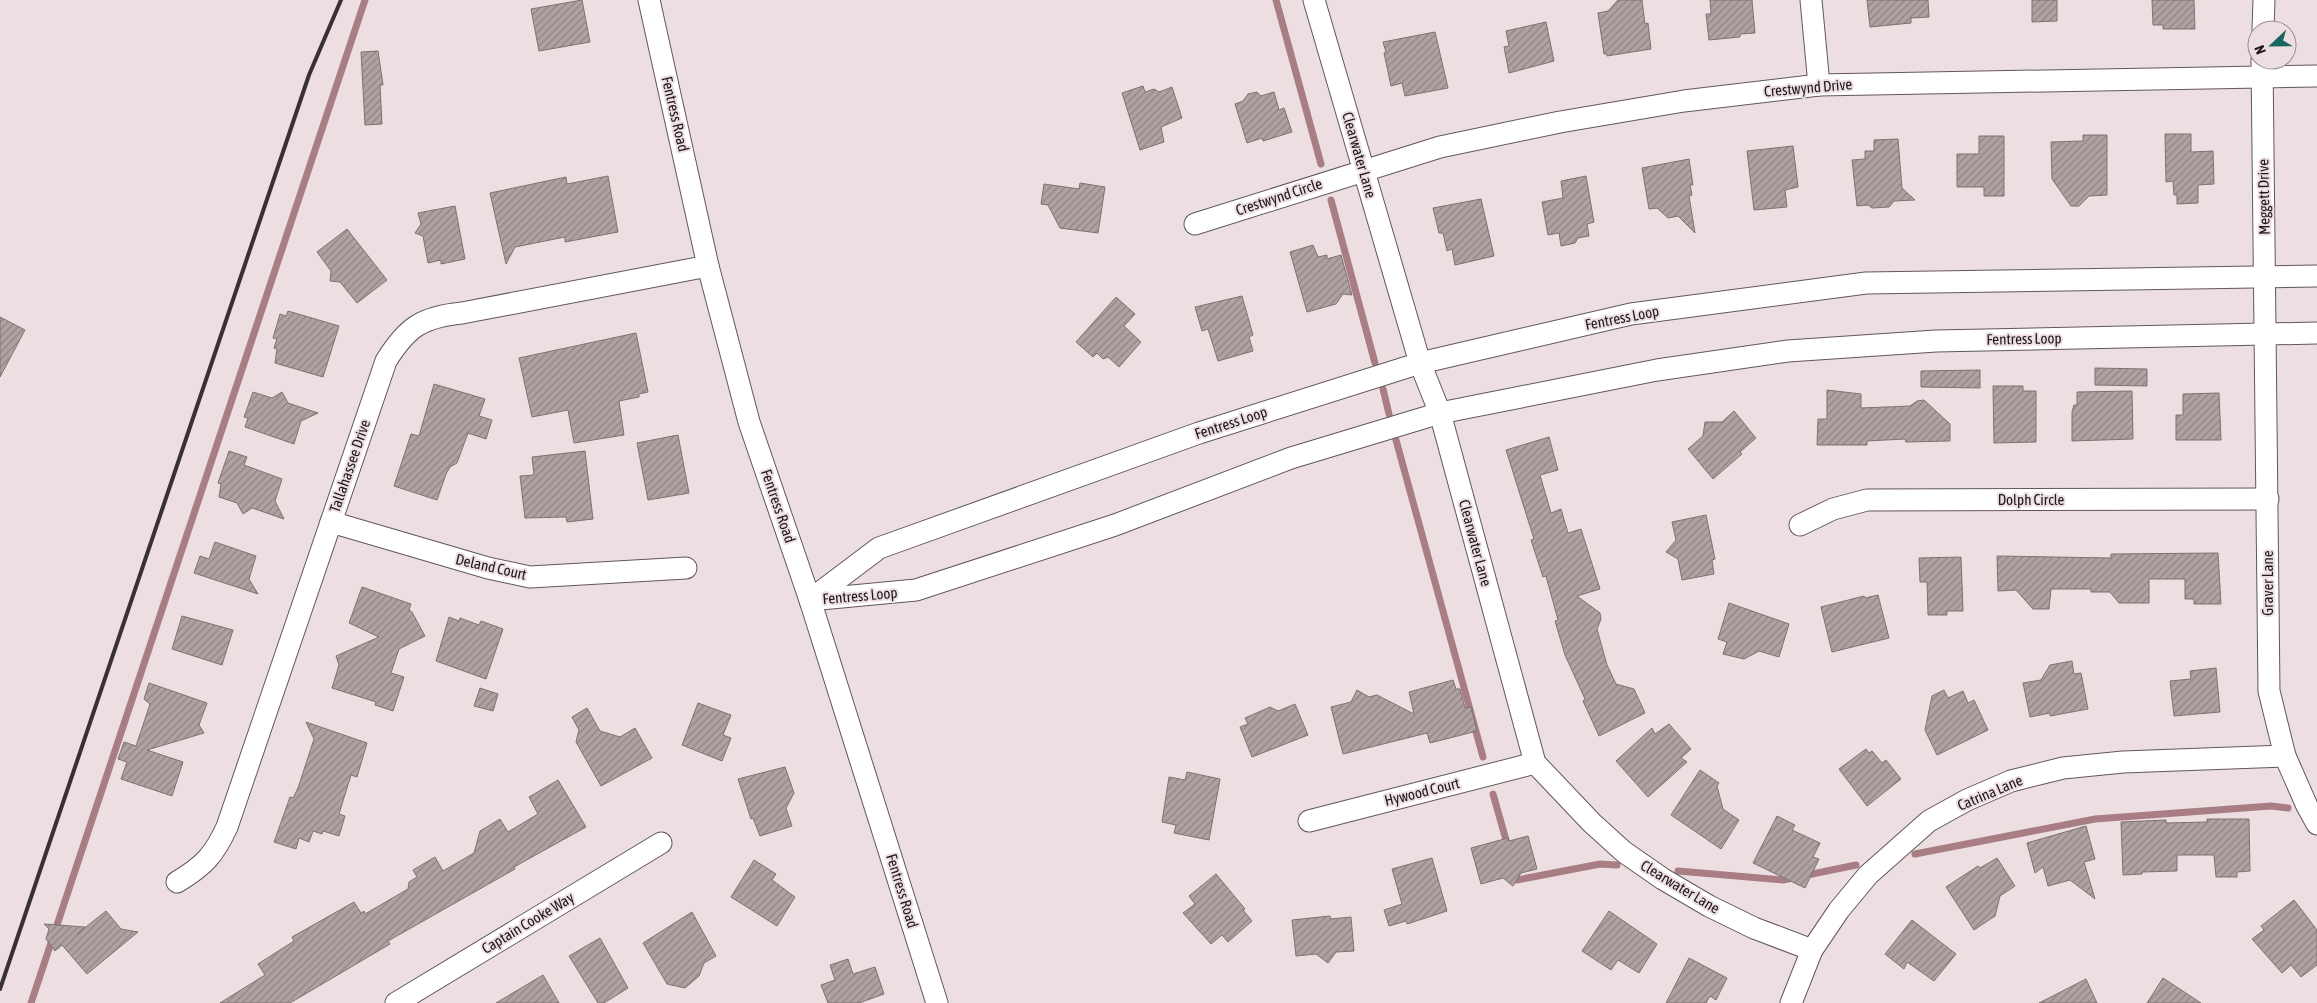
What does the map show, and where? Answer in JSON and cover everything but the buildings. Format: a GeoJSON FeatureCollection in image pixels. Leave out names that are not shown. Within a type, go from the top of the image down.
{"type":"FeatureCollection","features":[{"type":"Feature","properties":{"kind":"street","name":"Fentress Road"},"geometry":{"type":"LineString","coordinates":[[649,0],[708,266],[749,422],[810,600],[937,1003]]}},
{"type":"Feature","properties":{"kind":"street","name":"Clearwater Lane"},"geometry":{"type":"LineString","coordinates":[[1314,0],[1420,363],[1440,413],[1535,763],[1592,823],[1624,852],[1663,879],[1709,906],[1754,928],[1812,950]]}},
{"type":"Feature","properties":{"kind":"street"},"geometry":{"type":"LineString","coordinates":[[1811,0],[1819,84]]}},
{"type":"Feature","properties":{"kind":"street"},"geometry":{"type":"LineString","coordinates":[[2263,20],[2264,0]]}},
{"type":"Feature","properties":{"kind":"street","name":"Crestwynd Drive"},"geometry":{"type":"LineString","coordinates":[[1363,170],[1440,147],[1560,122],[1684,101],[1819,84],[2247,69]]}},
{"type":"Feature","properties":{"kind":"street","name":"Meggett Drive"},"geometry":{"type":"LineString","coordinates":[[2262,70],[2266,333]]}},
{"type":"Feature","properties":{"kind":"street"},"geometry":{"type":"LineString","coordinates":[[2276,70],[2317,76]]}},
{"type":"Feature","properties":{"kind":"street","name":"Crestwynd Circle"},"geometry":{"type":"LineString","coordinates":[[1195,224],[1363,170]]}},
{"type":"Feature","properties":{"kind":"street","name":"Tallahassee Drive"},"geometry":{"type":"LineString","coordinates":[[178,882],[200,868],[216,850],[227,827],[386,361],[398,341],[417,325],[439,315],[462,313],[708,266]]}},
{"type":"Feature","properties":{"kind":"street","name":"Fentress Loop"},"geometry":{"type":"LineString","coordinates":[[810,600],[879,548],[1199,433],[1420,363],[1631,314],[1866,283],[2317,276]]}},
{"type":"Feature","properties":{"kind":"street","name":"Graver Lane"},"geometry":{"type":"LineString","coordinates":[[2266,333],[2269,691],[2285,756],[2317,824]]}},
{"type":"Feature","properties":{"kind":"street","name":"Fentress Loop"},"geometry":{"type":"LineString","coordinates":[[810,600],[916,590],[1115,525],[1291,458],[1440,413],[1657,370],[1788,351],[1936,341],[2317,333]]}},
{"type":"Feature","properties":{"kind":"street","name":"Dolph Circle"},"geometry":{"type":"LineString","coordinates":[[1800,525],[1833,509],[1867,500],[2268,499]]}},
{"type":"Feature","properties":{"kind":"street","name":"Deland Court"},"geometry":{"type":"LineString","coordinates":[[331,522],[488,568],[530,577],[686,568]]}},
{"type":"Feature","properties":{"kind":"street","name":"Catrina Lane"},"geometry":{"type":"LineString","coordinates":[[1791,1003],[1812,950],[1839,910],[1868,875],[1929,821],[2011,781],[2063,768],[2123,762],[2285,756]]}},
{"type":"Feature","properties":{"kind":"street","name":"Hywood Court"},"geometry":{"type":"LineString","coordinates":[[1310,821],[1535,763]]}},
{"type":"Feature","properties":{"kind":"street","name":"Captain Cooke Way"},"geometry":{"type":"LineString","coordinates":[[396,1003],[661,843]]}},
{"type":"Feature","properties":{"kind":"waterway"},"geometry":{"type":"LineString","coordinates":[[31,1003],[365,0]]}},
{"type":"Feature","properties":{"kind":"waterway"},"geometry":{"type":"LineString","coordinates":[[1276,0],[1321,164]]}},
{"type":"Feature","properties":{"kind":"waterway"},"geometry":{"type":"LineString","coordinates":[[1331,200],[1375,363]]}},
{"type":"Feature","properties":{"kind":"waterway"},"geometry":{"type":"LineString","coordinates":[[1383,389],[1389,414]]}},
{"type":"Feature","properties":{"kind":"waterway"},"geometry":{"type":"LineString","coordinates":[[1396,440],[1483,757]]}},
{"type":"Feature","properties":{"kind":"waterway"},"geometry":{"type":"LineString","coordinates":[[1493,794],[1508,847]]}},
{"type":"Feature","properties":{"kind":"waterway"},"geometry":{"type":"LineString","coordinates":[[1915,854],[2095,819],[2271,806],[2288,808]]}},
{"type":"Feature","properties":{"kind":"waterway"},"geometry":{"type":"LineString","coordinates":[[1515,872],[1517,880],[1600,864],[1617,865]]}},
{"type":"Feature","properties":{"kind":"waterway"},"geometry":{"type":"LineString","coordinates":[[1678,871],[1783,880],[1856,865]]}},
{"type":"Feature","properties":{"kind":"railway"},"geometry":{"type":"LineString","coordinates":[[0,989],[309,75],[341,0]]}}]}
